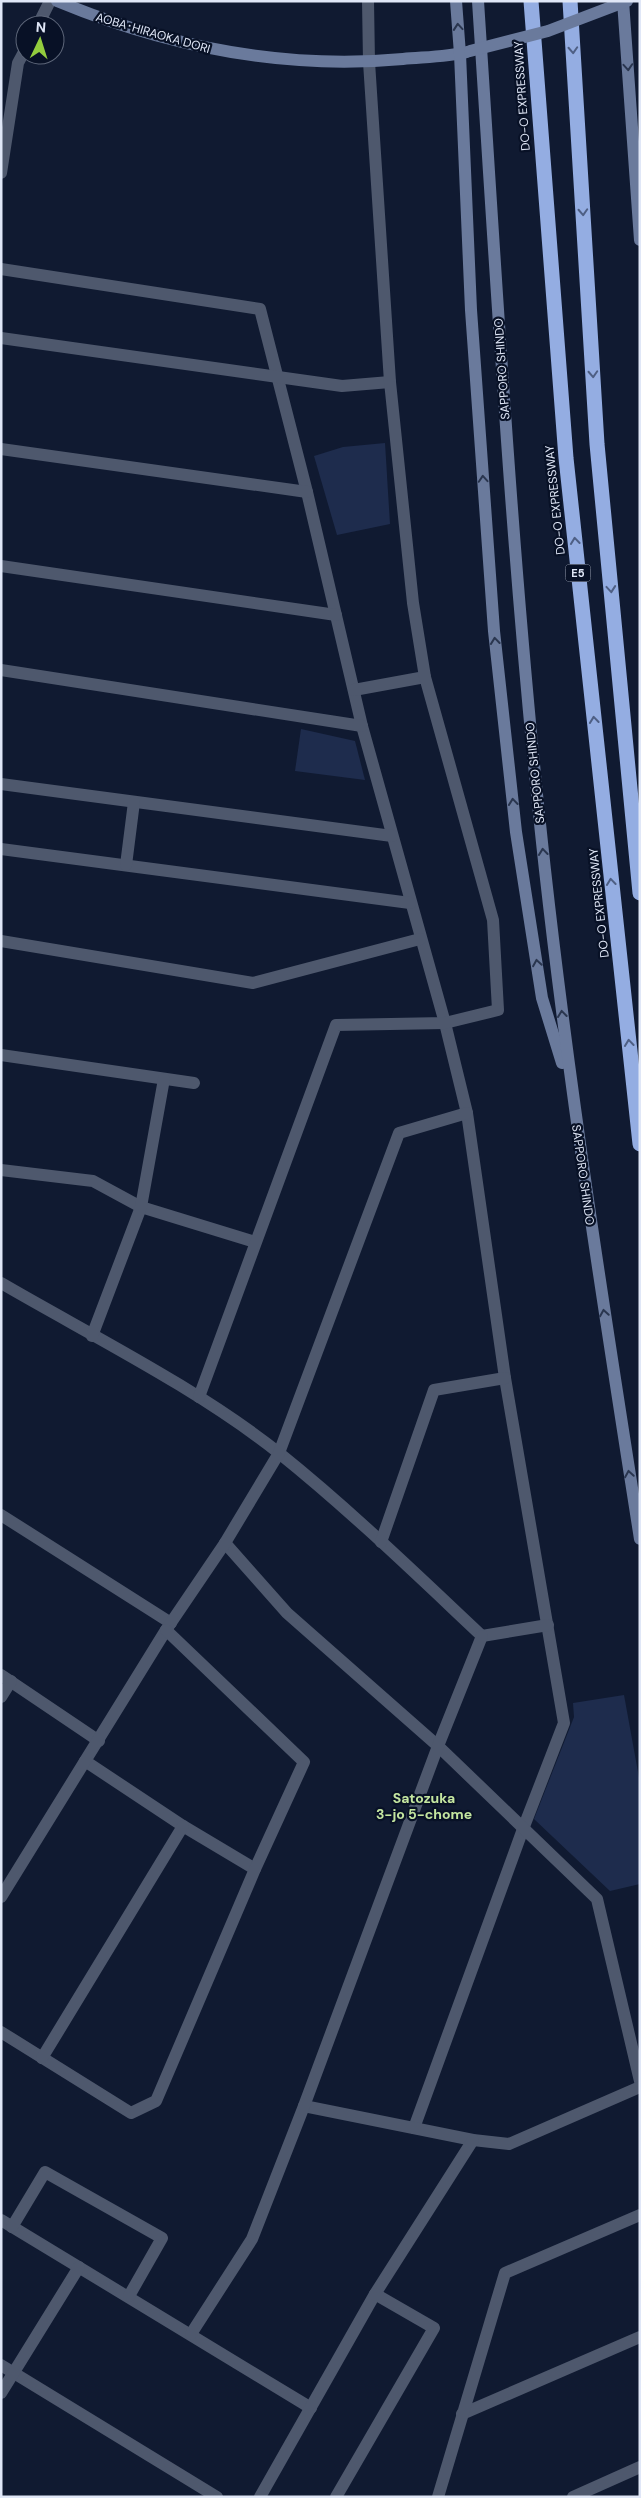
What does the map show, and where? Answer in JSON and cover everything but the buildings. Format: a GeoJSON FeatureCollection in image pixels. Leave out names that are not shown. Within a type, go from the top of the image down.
{"type":"FeatureCollection","features":[{"type":"Feature","properties":{"kind":"highway","name":"DO-O EXPRESSWAY"},"geometry":{"type":"LineString","coordinates":[[531,1],[566,458],[640,1144]]}},
{"type":"Feature","properties":{"kind":"highway","name":"E5"},"geometry":{"type":"LineString","coordinates":[[570,1],[597,444],[640,892]]}},
{"type":"Feature","properties":{"kind":"street"},"geometry":{"type":"LineString","coordinates":[[43,15],[50,1]]}},
{"type":"Feature","properties":{"kind":"street","name":"AOBA･HIRAOKA DORI"},"geometry":{"type":"LineString","coordinates":[[57,1],[130,29],[220,52],[283,60],[369,62],[465,52],[548,31],[625,1]]}},
{"type":"Feature","properties":{"kind":"street"},"geometry":{"type":"LineString","coordinates":[[199,1397],[336,1025],[445,1023],[498,1010],[494,920],[425,677],[413,603],[390,382],[369,62],[368,1]]}},
{"type":"Feature","properties":{"kind":"street"},"geometry":{"type":"LineString","coordinates":[[456,1],[465,52],[471,310],[495,641],[516,832],[542,998],[572,1094]]}},
{"type":"Feature","properties":{"kind":"street","name":"SAPPORO SHINDO"},"geometry":{"type":"LineString","coordinates":[[478,1],[488,181],[522,636],[544,867],[572,1094],[640,1539]]}},
{"type":"Feature","properties":{"kind":"street"},"geometry":{"type":"LineString","coordinates":[[625,1],[640,240]]}},
{"type":"Feature","properties":{"kind":"street"},"geometry":{"type":"LineString","coordinates":[[1,173],[4,137],[18,65]]}},
{"type":"Feature","properties":{"kind":"street"},"geometry":{"type":"LineString","coordinates":[[1,269],[260,309],[307,492],[362,726],[445,1023],[467,1113],[505,1378],[564,1724],[523,1829],[414,2128]]}},
{"type":"Feature","properties":{"kind":"street"},"geometry":{"type":"LineString","coordinates":[[1,338],[342,386],[390,382]]}},
{"type":"Feature","properties":{"kind":"street"},"geometry":{"type":"LineString","coordinates":[[1,449],[307,492]]}},
{"type":"Feature","properties":{"kind":"street"},"geometry":{"type":"LineString","coordinates":[[1,566],[336,615]]}},
{"type":"Feature","properties":{"kind":"street"},"geometry":{"type":"LineString","coordinates":[[1,670],[362,726]]}},
{"type":"Feature","properties":{"kind":"street"},"geometry":{"type":"LineString","coordinates":[[354,690],[425,677]]}},
{"type":"Feature","properties":{"kind":"street"},"geometry":{"type":"LineString","coordinates":[[1,784],[392,836]]}},
{"type":"Feature","properties":{"kind":"street"},"geometry":{"type":"LineString","coordinates":[[126,865],[134,802]]}},
{"type":"Feature","properties":{"kind":"street"},"geometry":{"type":"LineString","coordinates":[[1,849],[410,903]]}},
{"type":"Feature","properties":{"kind":"street"},"geometry":{"type":"LineString","coordinates":[[1,941],[253,983],[420,939]]}},
{"type":"Feature","properties":{"kind":"street"},"geometry":{"type":"LineString","coordinates":[[1,1055],[194,1083]]}},
{"type":"Feature","properties":{"kind":"street"},"geometry":{"type":"LineString","coordinates":[[92,1336],[141,1207],[164,1079]]}},
{"type":"Feature","properties":{"kind":"street"},"geometry":{"type":"LineString","coordinates":[[1,1898],[169,1626],[225,1543],[278,1453],[399,1133],[467,1113]]}},
{"type":"Feature","properties":{"kind":"street"},"geometry":{"type":"LineString","coordinates":[[1,1170],[93,1181],[141,1207],[255,1242]]}},
{"type":"Feature","properties":{"kind":"street"},"geometry":{"type":"LineString","coordinates":[[1,1283],[199,1397],[278,1453],[381,1542],[482,1636]]}},
{"type":"Feature","properties":{"kind":"street"},"geometry":{"type":"LineString","coordinates":[[381,1542],[434,1390],[505,1378]]}},
{"type":"Feature","properties":{"kind":"street"},"geometry":{"type":"LineString","coordinates":[[1,1515],[169,1626],[304,1762],[255,1869],[156,2101],[131,2113],[1,2032]]}},
{"type":"Feature","properties":{"kind":"street"},"geometry":{"type":"LineString","coordinates":[[225,1543],[287,1613],[438,1746],[597,1899],[640,2081]]}},
{"type":"Feature","properties":{"kind":"street"},"geometry":{"type":"LineString","coordinates":[[482,1636],[548,1625]]}},
{"type":"Feature","properties":{"kind":"street"},"geometry":{"type":"LineString","coordinates":[[191,2334],[252,2239],[304,2106],[438,1746],[482,1636]]}},
{"type":"Feature","properties":{"kind":"street"},"geometry":{"type":"LineString","coordinates":[[1,1697],[6,1678],[99,1741]]}},
{"type":"Feature","properties":{"kind":"street"},"geometry":{"type":"LineString","coordinates":[[85,1761],[183,1826],[255,1869]]}},
{"type":"Feature","properties":{"kind":"street"},"geometry":{"type":"LineString","coordinates":[[42,2058],[183,1826]]}},
{"type":"Feature","properties":{"kind":"street"},"geometry":{"type":"LineString","coordinates":[[304,2106],[473,2140],[509,2144],[640,2087]]}},
{"type":"Feature","properties":{"kind":"street"},"geometry":{"type":"LineString","coordinates":[[260,2497],[375,2294],[473,2140]]}},
{"type":"Feature","properties":{"kind":"street"},"geometry":{"type":"LineString","coordinates":[[129,2296],[162,2238],[45,2172],[7,2223],[311,2408]]}},
{"type":"Feature","properties":{"kind":"street"},"geometry":{"type":"LineString","coordinates":[[438,2497],[505,2273],[640,2216]]}},
{"type":"Feature","properties":{"kind":"street"},"geometry":{"type":"LineString","coordinates":[[1,2393],[79,2267]]}},
{"type":"Feature","properties":{"kind":"street"},"geometry":{"type":"LineString","coordinates":[[336,2497],[434,2328],[375,2294]]}},
{"type":"Feature","properties":{"kind":"street"},"geometry":{"type":"LineString","coordinates":[[462,2414],[640,2337]]}},
{"type":"Feature","properties":{"kind":"street"},"geometry":{"type":"LineString","coordinates":[[1,2365],[217,2497]]}},
{"type":"Feature","properties":{"kind":"street"},"geometry":{"type":"LineString","coordinates":[[573,2497],[640,2467]]}},
{"type":"Feature","properties":{"kind":"shaded area"},"geometry":{"type":"Polygon","coordinates":[[[385,443],[390,524],[337,535],[314,456],[343,447],[385,443]]]}},
{"type":"Feature","properties":{"kind":"shaded area"},"geometry":{"type":"Polygon","coordinates":[[[301,729],[355,741],[365,780],[295,771],[301,729]]]}},
{"type":"Feature","properties":{"kind":"shaded area"},"geometry":{"type":"Polygon","coordinates":[[[624,1695],[640,1783],[640,1884],[610,1891],[534,1819],[574,1717],[573,1703],[624,1695]]]}},
{"type":"Feature","properties":{"kind":"district","name":"Satozuka 3-jo 5-chome"},"geometry":{"type":"Point","coordinates":[424,1806]}}]}
